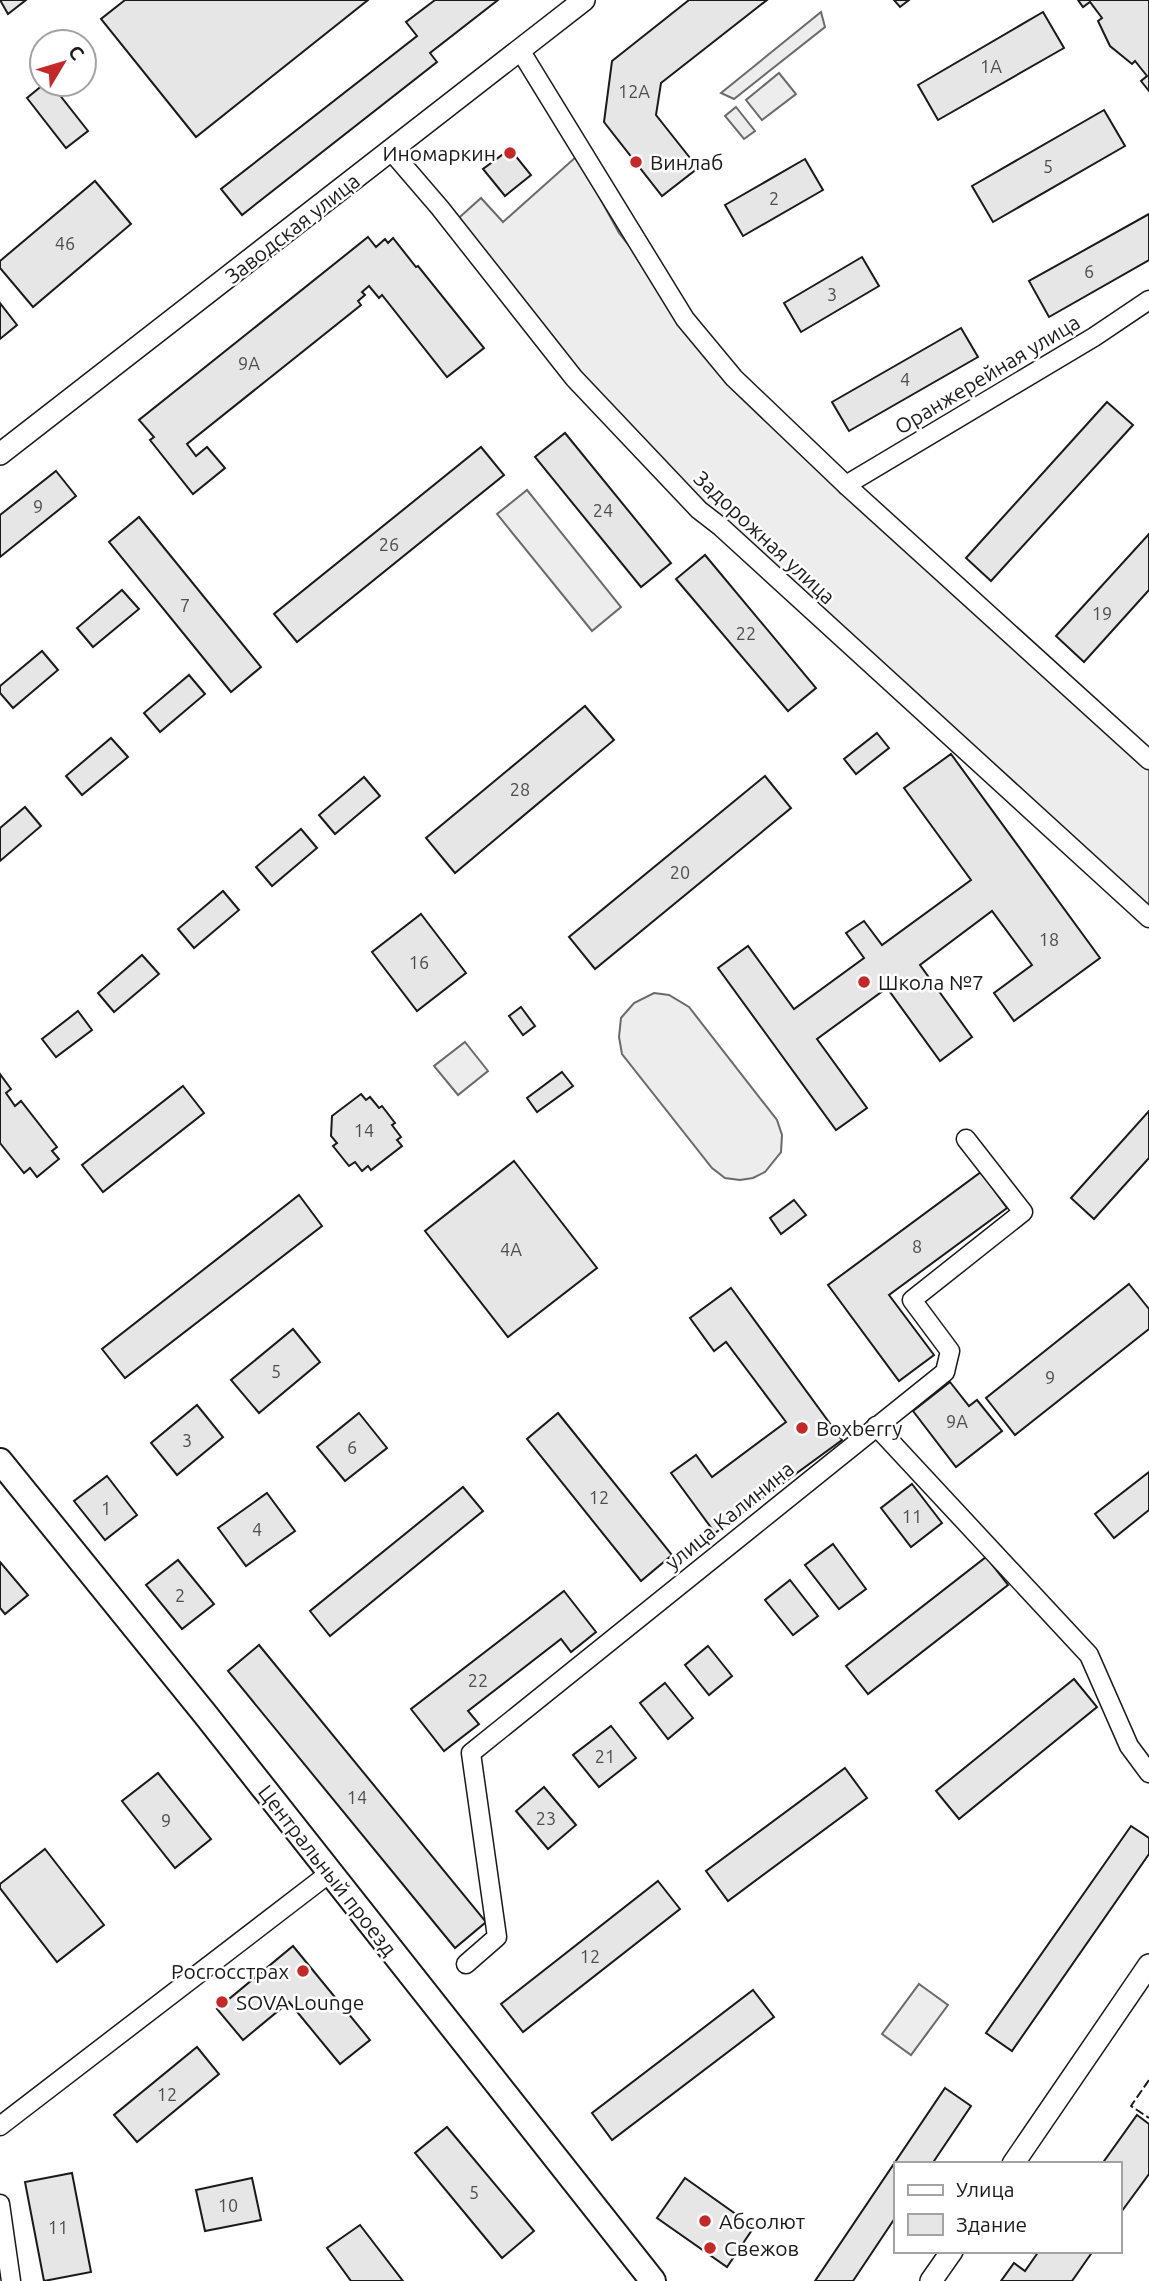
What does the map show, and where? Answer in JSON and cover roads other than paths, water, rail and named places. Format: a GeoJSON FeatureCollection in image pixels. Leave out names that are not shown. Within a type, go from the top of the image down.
{"type":"FeatureCollection","features":[{"type":"Feature","properties":{"kind":"main road","name":"Центральный проезд"},"geometry":{"type":"LineString","coordinates":[[0,1461],[331,1872],[653,2281]]}},
{"type":"Feature","properties":{"kind":"street","name":"Заводская улица"},"geometry":{"type":"LineString","coordinates":[[0,454],[584,0]]}},
{"type":"Feature","properties":{"kind":"street"},"geometry":{"type":"LineString","coordinates":[[520,50],[685,319],[734,378],[846,485],[1149,760]]}},
{"type":"Feature","properties":{"kind":"street","name":"Задорожная улица"},"geometry":{"type":"LineString","coordinates":[[391,151],[440,208],[574,378],[699,510],[1149,918]]}},
{"type":"Feature","properties":{"kind":"street","name":"Оранжерейная улица"},"geometry":{"type":"LineString","coordinates":[[846,485],[1094,337],[1149,300]]}},
{"type":"Feature","properties":{"kind":"street","name":"улица Калинина"},"geometry":{"type":"LineString","coordinates":[[466,1964],[497,1937],[471,1753],[945,1372],[950,1351],[912,1300],[1023,1212],[965,1139]]}},
{"type":"Feature","properties":{"kind":"street"},"geometry":{"type":"LineString","coordinates":[[876,1426],[1089,1655],[1129,1746],[1149,1773]]}},
{"type":"Feature","properties":{"kind":"street"},"geometry":{"type":"LineString","coordinates":[[0,2126],[331,1872]]}},
{"type":"Feature","properties":{"kind":"street"},"geometry":{"type":"LineString","coordinates":[[1014,2162],[1149,1965]]}},
{"type":"Feature","properties":{"kind":"street"},"geometry":{"type":"LineString","coordinates":[[0,2204],[11,2281]]}},
{"type":"Feature","properties":{"kind":"street"},"geometry":{"type":"LineString","coordinates":[[931,2281],[951,2253]]}},
{"type":"Feature","properties":{"kind":"place","name":"Иномаркин"},"geometry":{"type":"Point","coordinates":[510,153]}},
{"type":"Feature","properties":{"kind":"place","name":"Винлаб"},"geometry":{"type":"Point","coordinates":[636,162]}},
{"type":"Feature","properties":{"kind":"place","name":"Школа №7"},"geometry":{"type":"Point","coordinates":[864,982]}},
{"type":"Feature","properties":{"kind":"place","name":"Boxberry"},"geometry":{"type":"Point","coordinates":[802,1428]}},
{"type":"Feature","properties":{"kind":"place","name":"Росгосстрах"},"geometry":{"type":"Point","coordinates":[303,1971]}},
{"type":"Feature","properties":{"kind":"place","name":"SOVA Lounge"},"geometry":{"type":"Point","coordinates":[222,2002]}},
{"type":"Feature","properties":{"kind":"place","name":"Абсолют"},"geometry":{"type":"Point","coordinates":[705,2221]}},
{"type":"Feature","properties":{"kind":"place","name":"Свежов"},"geometry":{"type":"Point","coordinates":[710,2248]}}]}
